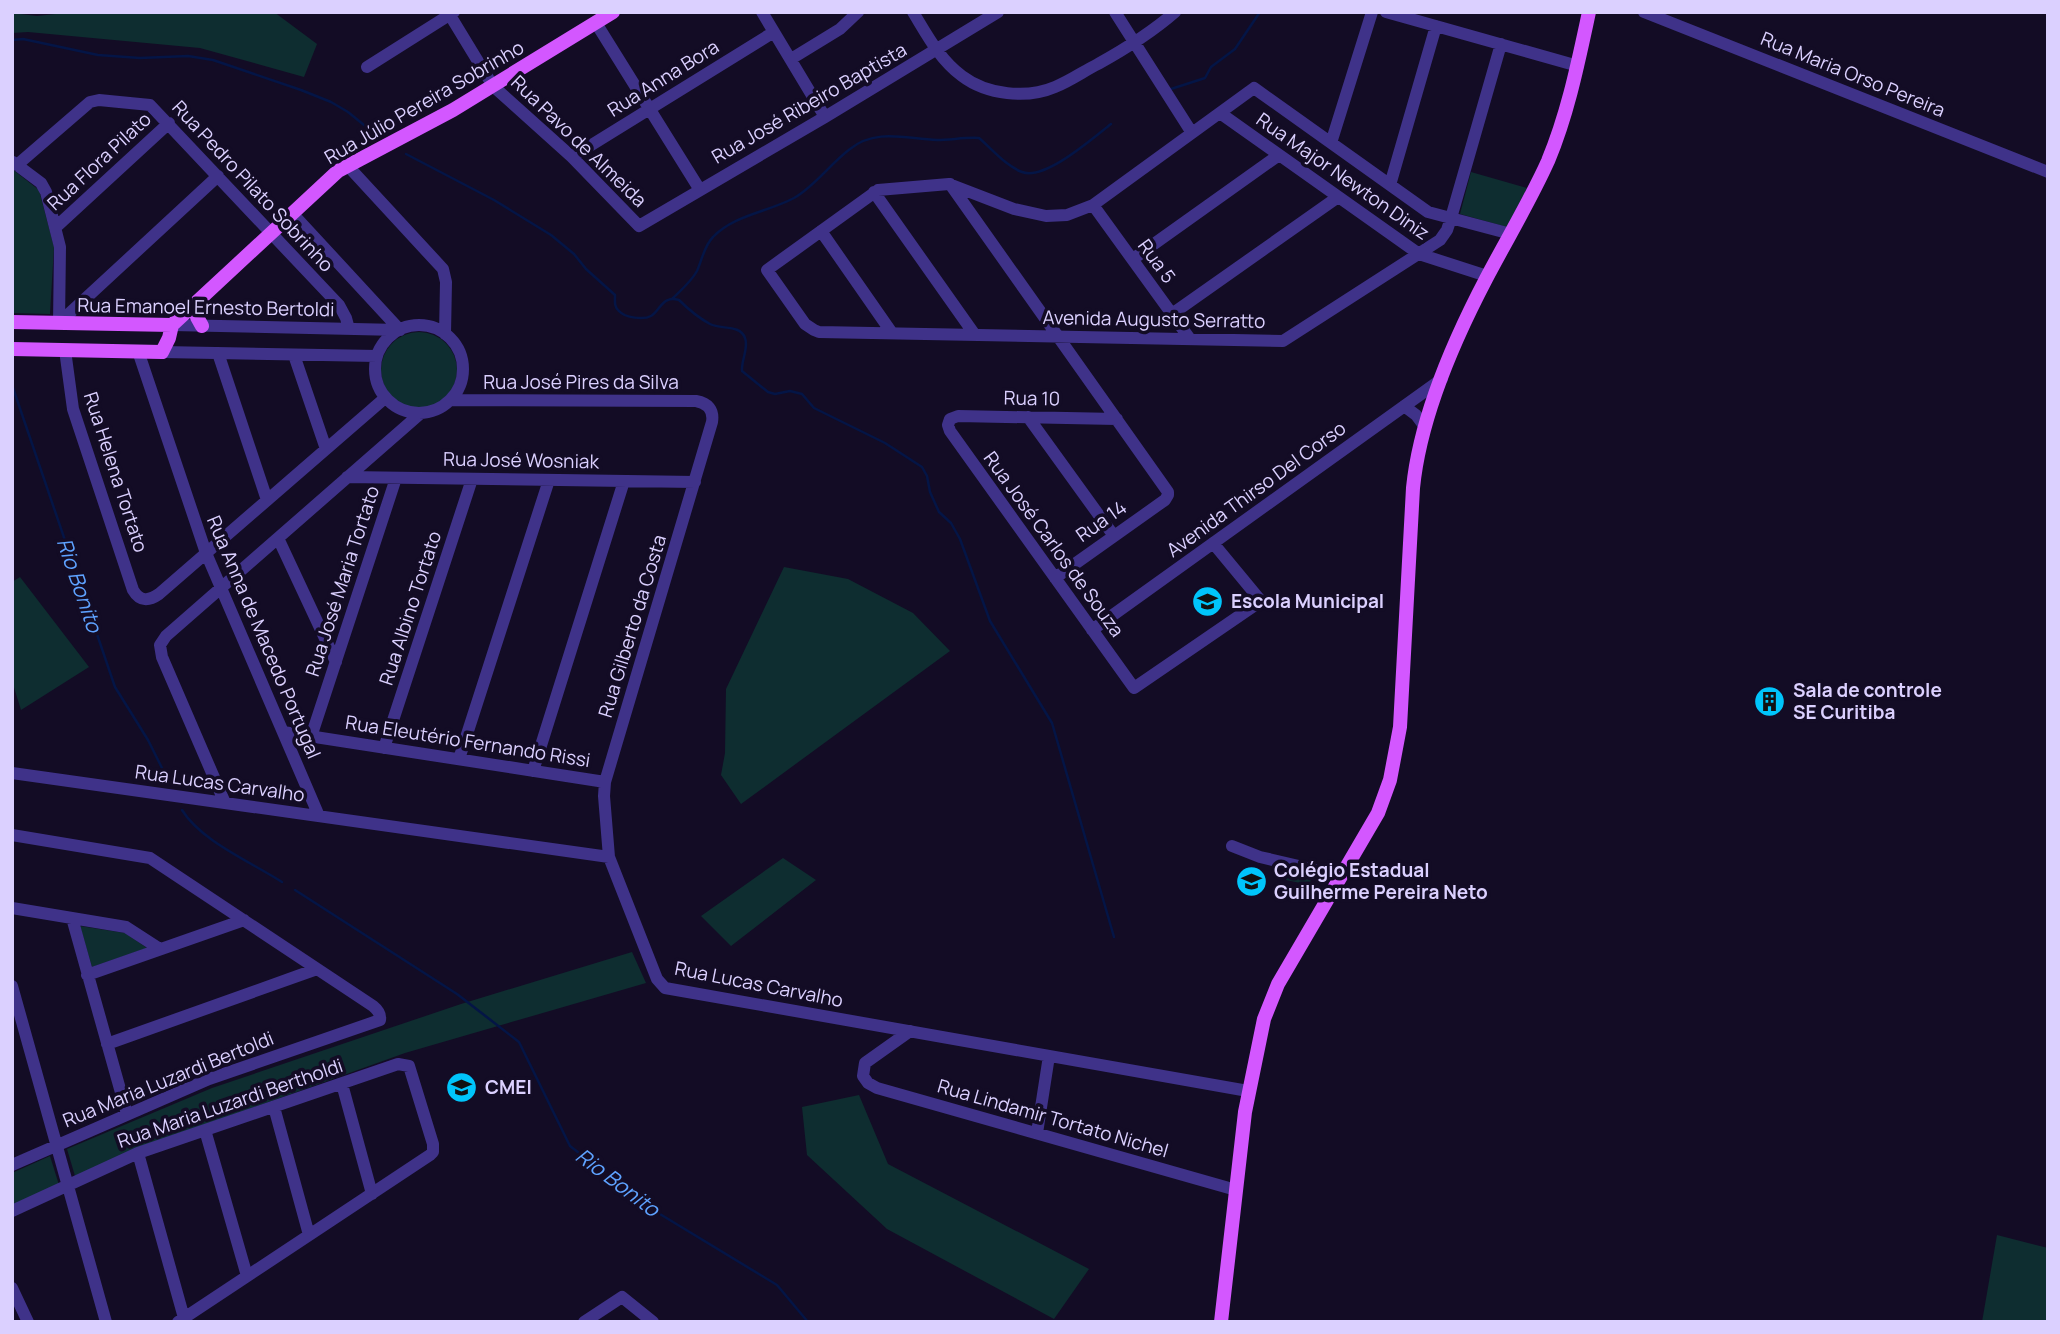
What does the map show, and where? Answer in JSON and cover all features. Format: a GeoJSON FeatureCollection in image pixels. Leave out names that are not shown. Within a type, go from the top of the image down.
{"type":"FeatureCollection","features":[{"type":"Feature","properties":{"kind":"main road","name":"Rua Júlio Pereira Sobrinho"},"geometry":{"type":"LineString","coordinates":[[172,325],[332,175],[436,120],[613,12]]}},
{"type":"Feature","properties":{"kind":"main road"},"geometry":{"type":"LineString","coordinates":[[1221,1322],[1248,1091],[1259,1035],[1270,1000],[1378,813],[1390,780],[1398,745],[1413,488],[1425,427],[1468,315],[1533,192],[1557,139],[1578,66],[1589,12]]}},
{"type":"Feature","properties":{"kind":"main road"},"geometry":{"type":"LineString","coordinates":[[197,303],[197,317],[202,326]]}},
{"type":"Feature","properties":{"kind":"main road","name":"Rua Emanoel Ernesto Bertoldi"},"geometry":{"type":"LineString","coordinates":[[12,322],[172,325]]}},
{"type":"Feature","properties":{"kind":"main road"},"geometry":{"type":"LineString","coordinates":[[138,351],[133,336],[139,324]]}},
{"type":"Feature","properties":{"kind":"main road"},"geometry":{"type":"LineString","coordinates":[[12,349],[162,352],[170,338],[172,325]]}},
{"type":"Feature","properties":{"kind":"street"},"geometry":{"type":"LineString","coordinates":[[762,12],[825,117]]}},
{"type":"Feature","properties":{"kind":"street"},"geometry":{"type":"LineString","coordinates":[[790,59],[839,29],[858,12]]}},
{"type":"Feature","properties":{"kind":"street"},"geometry":{"type":"LineString","coordinates":[[913,12],[937,50],[956,71],[974,84],[1024,93],[1054,88],[1134,43],[1175,12]]}},
{"type":"Feature","properties":{"kind":"street","name":"Rua José Ribeiro Baptista"},"geometry":{"type":"LineString","coordinates":[[639,226],[998,12]]}},
{"type":"Feature","properties":{"kind":"street"},"geometry":{"type":"LineString","coordinates":[[1115,12],[1192,133]]}},
{"type":"Feature","properties":{"kind":"street"},"geometry":{"type":"LineString","coordinates":[[1331,143],[1372,12]]}},
{"type":"Feature","properties":{"kind":"street"},"geometry":{"type":"LineString","coordinates":[[1387,12],[1578,66]]}},
{"type":"Feature","properties":{"kind":"street","name":"Rua Maria Orso Pereira"},"geometry":{"type":"LineString","coordinates":[[1644,12],[2048,172]]}},
{"type":"Feature","properties":{"kind":"street"},"geometry":{"type":"LineString","coordinates":[[367,67],[450,13]]}},
{"type":"Feature","properties":{"kind":"street","name":"Rua Pavo de Almeida"},"geometry":{"type":"LineString","coordinates":[[450,13],[493,86],[572,157],[639,226]]}},
{"type":"Feature","properties":{"kind":"street"},"geometry":{"type":"LineString","coordinates":[[596,23],[700,190]]}},
{"type":"Feature","properties":{"kind":"street"},"geometry":{"type":"LineString","coordinates":[[1390,185],[1436,26]]}},
{"type":"Feature","properties":{"kind":"street","name":"Rua Anna Bora"},"geometry":{"type":"LineString","coordinates":[[572,157],[774,32]]}},
{"type":"Feature","properties":{"kind":"street","name":"Avenida Augusto Serratto"},"geometry":{"type":"LineString","coordinates":[[821,231],[767,270],[805,324],[814,330],[1283,341],[1444,236],[1501,44]]}},
{"type":"Feature","properties":{"kind":"street","name":"Rua Major Newton Diniz"},"geometry":{"type":"LineString","coordinates":[[1488,276],[1419,254],[1220,113],[1254,88],[1428,212],[1511,234]]}},
{"type":"Feature","properties":{"kind":"street","name":"Rua Pedro Pilato Sobrinho"},"geometry":{"type":"LineString","coordinates":[[15,163],[90,102],[99,100],[150,104],[339,305],[349,329]]}},
{"type":"Feature","properties":{"kind":"street"},"geometry":{"type":"LineString","coordinates":[[892,333],[821,231],[874,192],[949,184],[1014,209],[1037,215],[1067,215],[1093,205],[1220,113]]}},
{"type":"Feature","properties":{"kind":"street","name":"Rua Flora Pilato"},"geometry":{"type":"LineString","coordinates":[[56,227],[169,123]]}},
{"type":"Feature","properties":{"kind":"street"},"geometry":{"type":"LineString","coordinates":[[1132,260],[1279,155]]}},
{"type":"Feature","properties":{"kind":"street"},"geometry":{"type":"LineString","coordinates":[[15,163],[44,187],[56,227],[61,254],[59,323]]}},
{"type":"Feature","properties":{"kind":"street"},"geometry":{"type":"LineString","coordinates":[[347,165],[443,269],[446,282],[445,334]]}},
{"type":"Feature","properties":{"kind":"street"},"geometry":{"type":"LineString","coordinates":[[59,323],[218,176]]}},
{"type":"Feature","properties":{"kind":"street"},"geometry":{"type":"LineString","coordinates":[[949,184],[1117,419]]}},
{"type":"Feature","properties":{"kind":"street"},"geometry":{"type":"LineString","coordinates":[[874,192],[975,335]]}},
{"type":"Feature","properties":{"kind":"street"},"geometry":{"type":"LineString","coordinates":[[1172,314],[1338,197]]}},
{"type":"Feature","properties":{"kind":"street","name":"Rua 5"},"geometry":{"type":"LineString","coordinates":[[1093,205],[1190,339]]}},
{"type":"Feature","properties":{"kind":"street","name":"Rua Pedro Pilato Sobrinho"},"geometry":{"type":"LineString","coordinates":[[292,213],[400,330]]}},
{"type":"Feature","properties":{"kind":"street","name":"Rua Emanoel Ernesto Bertoldi"},"geometry":{"type":"LineString","coordinates":[[172,325],[400,330]]}},
{"type":"Feature","properties":{"kind":"street"},"geometry":{"type":"LineString","coordinates":[[411,326],[434,328],[445,334],[454,343],[463,366],[462,379],[457,390],[450,400],[431,411],[407,412],[395,407],[377,385],[374,371],[382,345],[400,330],[411,326]]}},
{"type":"Feature","properties":{"kind":"street","name":"Rua Helena Tortato"},"geometry":{"type":"LineString","coordinates":[[65,350],[73,409],[139,598],[144,600],[159,594],[206,553]]}},
{"type":"Feature","properties":{"kind":"street","name":"Rua Anna de Macedo Portugal"},"geometry":{"type":"LineString","coordinates":[[138,351],[220,589],[319,816]]}},
{"type":"Feature","properties":{"kind":"street"},"geometry":{"type":"LineString","coordinates":[[162,352],[377,356]]}},
{"type":"Feature","properties":{"kind":"street"},"geometry":{"type":"LineString","coordinates":[[218,353],[267,500]]}},
{"type":"Feature","properties":{"kind":"street"},"geometry":{"type":"LineString","coordinates":[[294,355],[326,449]]}},
{"type":"Feature","properties":{"kind":"street","name":"Avenida Thirso Del Corso"},"geometry":{"type":"LineString","coordinates":[[1092,630],[1442,379]]}},
{"type":"Feature","properties":{"kind":"street"},"geometry":{"type":"LineString","coordinates":[[206,553],[385,398]]}},
{"type":"Feature","properties":{"kind":"street","name":"Rua José Pires da Silva"},"geometry":{"type":"LineString","coordinates":[[450,400],[696,401],[710,408]]}},
{"type":"Feature","properties":{"kind":"street"},"geometry":{"type":"LineString","coordinates":[[1404,406],[1416,415],[1425,427]]}},
{"type":"Feature","properties":{"kind":"street","name":"Rua Gilberto da Costa"},"geometry":{"type":"LineString","coordinates":[[609,857],[604,796],[606,782],[712,422],[710,408]]}},
{"type":"Feature","properties":{"kind":"street"},"geometry":{"type":"LineString","coordinates":[[225,803],[162,657],[160,645],[166,636],[421,413]]}},
{"type":"Feature","properties":{"kind":"street","name":"Rua 10"},"geometry":{"type":"LineString","coordinates":[[948,422],[953,416],[1117,419]]}},
{"type":"Feature","properties":{"kind":"street"},"geometry":{"type":"LineString","coordinates":[[1028,417],[1114,536]]}},
{"type":"Feature","properties":{"kind":"street","name":"Rua 14"},"geometry":{"type":"LineString","coordinates":[[1055,578],[1165,500],[1168,495],[1167,489],[1117,419]]}},
{"type":"Feature","properties":{"kind":"street","name":"Rua José Carlos de Souza"},"geometry":{"type":"LineString","coordinates":[[948,422],[950,431],[1134,688],[1261,601],[1213,543]]}},
{"type":"Feature","properties":{"kind":"street","name":"Rua José Wosniak"},"geometry":{"type":"LineString","coordinates":[[347,477],[695,482]]}},
{"type":"Feature","properties":{"kind":"street","name":"Rua José Maria Tortato"},"geometry":{"type":"LineString","coordinates":[[311,737],[396,478]]}},
{"type":"Feature","properties":{"kind":"street","name":"Rua Albino Tortato"},"geometry":{"type":"LineString","coordinates":[[384,748],[472,479]]}},
{"type":"Feature","properties":{"kind":"street"},"geometry":{"type":"LineString","coordinates":[[459,759],[549,480]]}},
{"type":"Feature","properties":{"kind":"street"},"geometry":{"type":"LineString","coordinates":[[533,771],[624,481]]}},
{"type":"Feature","properties":{"kind":"street"},"geometry":{"type":"LineString","coordinates":[[278,538],[336,662]]}},
{"type":"Feature","properties":{"kind":"street","name":"Rua Eleutério Fernando Rissi"},"geometry":{"type":"LineString","coordinates":[[283,732],[606,782]]}},
{"type":"Feature","properties":{"kind":"street","name":"Rua Lucas Carvalho"},"geometry":{"type":"LineString","coordinates":[[12,773],[609,857],[657,979],[665,988],[1248,1091]]}},
{"type":"Feature","properties":{"kind":"street"},"geometry":{"type":"LineString","coordinates":[[12,835],[150,858],[317,969]]}},
{"type":"Feature","properties":{"kind":"street"},"geometry":{"type":"LineString","coordinates":[[1232,846],[1260,857],[1342,876]]}},
{"type":"Feature","properties":{"kind":"street"},"geometry":{"type":"LineString","coordinates":[[12,908],[126,927],[160,949]]}},
{"type":"Feature","properties":{"kind":"street"},"geometry":{"type":"LineString","coordinates":[[72,918],[127,1114]]}},
{"type":"Feature","properties":{"kind":"street"},"geometry":{"type":"LineString","coordinates":[[87,975],[244,920]]}},
{"type":"Feature","properties":{"kind":"street"},"geometry":{"type":"LineString","coordinates":[[107,1044],[317,969]]}},
{"type":"Feature","properties":{"kind":"street","name":"Rua Maria Luzardi Bertoldi"},"geometry":{"type":"LineString","coordinates":[[12,1165],[209,1079],[380,1020],[380,1013],[376,1009],[317,969]]}},
{"type":"Feature","properties":{"kind":"street"},"geometry":{"type":"LineString","coordinates":[[12,986],[106,1322]]}},
{"type":"Feature","properties":{"kind":"street","name":"Rua Lindamir Tortato Nichel"},"geometry":{"type":"LineString","coordinates":[[910,1031],[869,1059],[863,1067],[863,1076],[868,1083],[877,1088],[1236,1190]]}},
{"type":"Feature","properties":{"kind":"street"},"geometry":{"type":"LineString","coordinates":[[1037,1133],[1049,1056]]}},
{"type":"Feature","properties":{"kind":"street","name":"Rua Maria Luzardi Bertholdi"},"geometry":{"type":"LineString","coordinates":[[68,1185],[138,1153],[398,1064],[406,1065],[412,1069],[433,1152],[372,1194]]}},
{"type":"Feature","properties":{"kind":"street"},"geometry":{"type":"LineString","coordinates":[[138,1153],[181,1320],[372,1194],[342,1084]]}},
{"type":"Feature","properties":{"kind":"street"},"geometry":{"type":"LineString","coordinates":[[274,1107],[309,1235]]}},
{"type":"Feature","properties":{"kind":"street"},"geometry":{"type":"LineString","coordinates":[[205,1130],[247,1276]]}},
{"type":"Feature","properties":{"kind":"street"},"geometry":{"type":"LineString","coordinates":[[12,1211],[68,1185]]}},
{"type":"Feature","properties":{"kind":"street"},"geometry":{"type":"LineString","coordinates":[[12,1288],[28,1322]]}},
{"type":"Feature","properties":{"kind":"street"},"geometry":{"type":"LineString","coordinates":[[584,1322],[622,1297],[653,1322]]}},
{"type":"Feature","properties":{"kind":"green space"},"geometry":{"type":"Polygon","coordinates":[[[74,12],[274,12],[317,44],[304,77],[200,48],[28,32],[12,33],[12,13],[37,16],[74,12]]]}},
{"type":"Feature","properties":{"kind":"green space"},"geometry":{"type":"Polygon","coordinates":[[[12,169],[39,190],[54,247],[50,314],[12,313],[12,169]]]}},
{"type":"Feature","properties":{"kind":"green space"},"geometry":{"type":"Polygon","coordinates":[[[1471,172],[1527,188],[1507,227],[1460,214],[1471,172]]]}},
{"type":"Feature","properties":{"kind":"green space"},"geometry":{"type":"Polygon","coordinates":[[[427,332],[440,338],[451,349],[457,362],[455,385],[440,402],[427,408],[411,408],[398,402],[383,385],[381,362],[387,349],[404,334],[427,332]]]}},
{"type":"Feature","properties":{"kind":"green space"},"geometry":{"type":"Polygon","coordinates":[[[784,567],[848,579],[913,613],[950,651],[741,804],[721,775],[725,753],[726,689],[784,567]]]}},
{"type":"Feature","properties":{"kind":"green space"},"geometry":{"type":"Polygon","coordinates":[[[20,577],[89,667],[21,710],[12,681],[12,582],[20,577]]]}},
{"type":"Feature","properties":{"kind":"green space"},"geometry":{"type":"Polygon","coordinates":[[[783,858],[816,880],[731,946],[701,916],[783,858]]]}},
{"type":"Feature","properties":{"kind":"green space"},"geometry":{"type":"Polygon","coordinates":[[[1288,869],[1312,874],[1310,885],[1286,880],[1288,869]]]}},
{"type":"Feature","properties":{"kind":"green space"},"geometry":{"type":"Polygon","coordinates":[[[80,926],[125,933],[147,948],[92,967],[80,926]]]}},
{"type":"Feature","properties":{"kind":"green space"},"geometry":{"type":"Polygon","coordinates":[[[632,952],[646,983],[405,1053],[135,1150],[75,1176],[67,1149],[212,1088],[461,1004],[632,952]]]}},
{"type":"Feature","properties":{"kind":"green space"},"geometry":{"type":"Polygon","coordinates":[[[859,1095],[888,1164],[1089,1269],[1054,1319],[887,1229],[807,1155],[802,1107],[859,1095]]]}},
{"type":"Feature","properties":{"kind":"green space"},"geometry":{"type":"Polygon","coordinates":[[[50,1156],[59,1185],[12,1206],[12,1173],[50,1156]]]}},
{"type":"Feature","properties":{"kind":"green space"},"geometry":{"type":"Polygon","coordinates":[[[1997,1235],[2048,1248],[2048,1322],[1982,1322],[1997,1235]]]}},
{"type":"Feature","properties":{"kind":"waterway"},"geometry":{"type":"LineString","coordinates":[[1171,89],[1205,78],[1211,67],[1235,49],[1260,12]]}},
{"type":"Feature","properties":{"kind":"waterway"},"geometry":{"type":"LineString","coordinates":[[12,40],[23,39],[98,55],[140,58],[188,56],[213,60],[331,102],[375,134]]}},
{"type":"Feature","properties":{"kind":"waterway"},"geometry":{"type":"LineString","coordinates":[[672,299],[695,275],[707,245],[721,230],[794,198],[850,149],[870,139],[979,138],[1010,166],[1032,173],[1069,156],[1111,124]]}},
{"type":"Feature","properties":{"kind":"waterway"},"geometry":{"type":"LineString","coordinates":[[406,154],[494,200],[551,235],[615,295],[617,309],[622,313],[644,318],[653,314],[666,301],[679,300],[710,324],[735,329],[743,334],[746,346],[742,371],[768,392],[775,394],[790,391],[802,394],[814,408],[885,443],[922,467],[939,512],[951,523],[960,539],[990,621],[1052,723],[1114,937]]}},
{"type":"Feature","properties":{"kind":"waterway","name":"Rio Bonito"},"geometry":{"type":"LineString","coordinates":[[12,385],[115,687],[148,740],[166,776]]}},
{"type":"Feature","properties":{"kind":"waterway","name":"Rio Bonito"},"geometry":{"type":"LineString","coordinates":[[182,810],[201,832],[282,882]]}},
{"type":"Feature","properties":{"kind":"waterway","name":"Rio Bonito"},"geometry":{"type":"LineString","coordinates":[[295,890],[457,994],[519,1042],[570,1146],[650,1208],[777,1285],[808,1322]]}},
{"type":"Feature","properties":{"kind":"place","name":"Escola Municipal"},"geometry":{"type":"Point","coordinates":[1208,601]}},
{"type":"Feature","properties":{"kind":"place","name":"Sala de controle SE Curitiba"},"geometry":{"type":"Point","coordinates":[1770,701]}},
{"type":"Feature","properties":{"kind":"place","name":"Colégio Estadual Guilherme Pereira Neto"},"geometry":{"type":"Point","coordinates":[1251,881]}},
{"type":"Feature","properties":{"kind":"place","name":"CMEI"},"geometry":{"type":"Point","coordinates":[462,1087]}}]}
